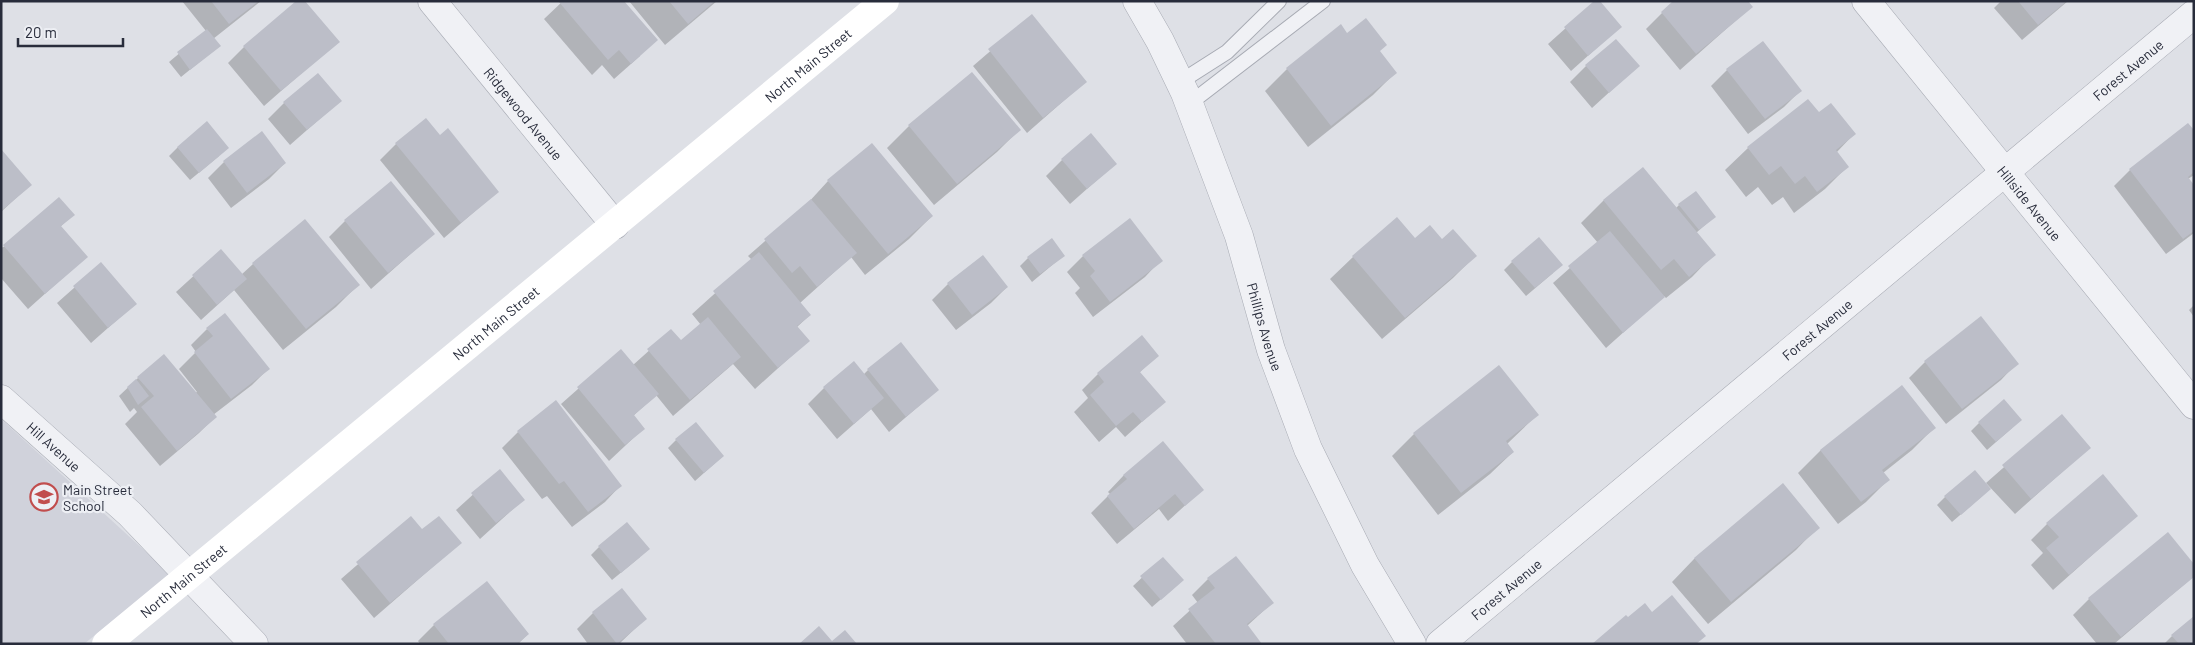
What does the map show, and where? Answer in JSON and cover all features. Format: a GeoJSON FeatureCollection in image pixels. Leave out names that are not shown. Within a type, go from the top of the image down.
{"type":"FeatureCollection","features":[{"type":"Feature","properties":{"kind":"street","name":"Ridgewood Avenue"},"geometry":{"type":"LineString","coordinates":[[432,1],[615,225]]}},
{"type":"Feature","properties":{"kind":"street","name":"North Main Street"},"geometry":{"type":"LineString","coordinates":[[106,644],[885,1]]}},
{"type":"Feature","properties":{"kind":"street","name":"Phillips Avenue"},"geometry":{"type":"LineString","coordinates":[[1137,1],[1184,93],[1239,236],[1271,350],[1308,450],[1356,548],[1412,644]]}},
{"type":"Feature","properties":{"kind":"street","name":"Hillside Avenue"},"geometry":{"type":"LineString","coordinates":[[1866,1],[2194,405]]}},
{"type":"Feature","properties":{"kind":"street","name":"Forest Avenue"},"geometry":{"type":"LineString","coordinates":[[1440,644],[2194,14]]}},
{"type":"Feature","properties":{"kind":"street","name":"Hill Avenue"},"geometry":{"type":"LineString","coordinates":[[1,399],[130,514],[254,644]]}},
{"type":"Feature","properties":{"kind":"lane"},"geometry":{"type":"LineString","coordinates":[[1184,93],[1278,1]]}},
{"type":"Feature","properties":{"kind":"lane"},"geometry":{"type":"LineString","coordinates":[[1184,93],[1323,1]]}},
{"type":"Feature","properties":{"kind":"shaded area","name":"Main Street School"},"geometry":{"type":"Polygon","coordinates":[[[1,419],[170,574],[84,644],[1,644],[1,419]]]}},
{"type":"Feature","properties":{"kind":"building"},"geometry":{"type":"Polygon","coordinates":[[[211,1],[259,1],[229,24],[211,1]]]}},
{"type":"Feature","properties":{"kind":"building"},"geometry":{"type":"Polygon","coordinates":[[[296,1],[305,1],[340,42],[281,91],[243,46],[296,1]]]}},
{"type":"Feature","properties":{"kind":"building"},"geometry":{"type":"Polygon","coordinates":[[[624,1],[658,40],[631,64],[619,50],[608,60],[559,2],[624,1]]]}},
{"type":"Feature","properties":{"kind":"building"},"geometry":{"type":"Polygon","coordinates":[[[669,1],[715,1],[688,24],[669,1]]]}},
{"type":"Feature","properties":{"kind":"building"},"geometry":{"type":"Polygon","coordinates":[[[1594,1],[1600,1],[1622,27],[1588,56],[1564,27],[1594,1]]]}},
{"type":"Feature","properties":{"kind":"building"},"geometry":{"type":"Polygon","coordinates":[[[1673,1],[1748,1],[1753,7],[1696,54],[1661,12],[1673,1]]]}},
{"type":"Feature","properties":{"kind":"building"},"geometry":{"type":"Polygon","coordinates":[[[2018,1],[2067,1],[2038,25],[2018,1]]]}},
{"type":"Feature","properties":{"kind":"building"},"geometry":{"type":"Polygon","coordinates":[[[1032,14],[1087,82],[1043,118],[988,49],[1032,14]]]}},
{"type":"Feature","properties":{"kind":"building"},"geometry":{"type":"Polygon","coordinates":[[[1366,18],[1387,45],[1380,51],[1397,73],[1331,126],[1286,68],[1341,24],[1347,33],[1366,18]]]}},
{"type":"Feature","properties":{"kind":"building"},"geometry":{"type":"Polygon","coordinates":[[[207,29],[221,46],[190,70],[177,52],[207,29]]]}},
{"type":"Feature","properties":{"kind":"building"},"geometry":{"type":"Polygon","coordinates":[[[1616,39],[1640,66],[1609,93],[1585,65],[1616,39]]]}},
{"type":"Feature","properties":{"kind":"building"},"geometry":{"type":"Polygon","coordinates":[[[1763,41],[1802,91],[1765,119],[1726,69],[1763,41]]]}},
{"type":"Feature","properties":{"kind":"building"},"geometry":{"type":"Polygon","coordinates":[[[972,72],[1021,130],[957,184],[908,125],[972,72]]]}},
{"type":"Feature","properties":{"kind":"building"},"geometry":{"type":"Polygon","coordinates":[[[318,73],[342,101],[307,130],[283,102],[318,73]]]}},
{"type":"Feature","properties":{"kind":"building"},"geometry":{"type":"Polygon","coordinates":[[[1808,99],[1819,112],[1831,103],[1856,134],[1836,150],[1849,167],[1817,192],[1805,176],[1795,184],[1781,166],[1769,175],[1747,147],[1808,99]]]}},
{"type":"Feature","properties":{"kind":"building"},"geometry":{"type":"Polygon","coordinates":[[[426,118],[440,135],[448,128],[499,192],[461,223],[395,143],[426,118]]]}},
{"type":"Feature","properties":{"kind":"building"},"geometry":{"type":"Polygon","coordinates":[[[207,121],[229,148],[199,173],[177,147],[207,121]]]}},
{"type":"Feature","properties":{"kind":"building"},"geometry":{"type":"Polygon","coordinates":[[[2188,123],[2194,130],[2194,172],[2188,177],[2194,185],[2194,231],[2183,239],[2129,169],[2188,123]]]}},
{"type":"Feature","properties":{"kind":"building"},"geometry":{"type":"Polygon","coordinates":[[[262,131],[286,163],[247,193],[223,161],[262,131]]]}},
{"type":"Feature","properties":{"kind":"building"},"geometry":{"type":"Polygon","coordinates":[[[1091,133],[1117,164],[1087,189],[1061,159],[1091,133]]]}},
{"type":"Feature","properties":{"kind":"building"},"geometry":{"type":"Polygon","coordinates":[[[872,143],[933,216],[888,254],[827,180],[872,143]]]}},
{"type":"Feature","properties":{"kind":"building"},"geometry":{"type":"Polygon","coordinates":[[[1,149],[32,185],[1,211],[1,149]]]}},
{"type":"Feature","properties":{"kind":"building"},"geometry":{"type":"Polygon","coordinates":[[[1643,167],[1716,255],[1689,277],[1674,259],[1661,270],[1603,200],[1643,167]]]}},
{"type":"Feature","properties":{"kind":"building"},"geometry":{"type":"Polygon","coordinates":[[[391,181],[435,234],[388,273],[344,220],[391,181]]]}},
{"type":"Feature","properties":{"kind":"building"},"geometry":{"type":"Polygon","coordinates":[[[1696,191],[1716,217],[1699,230],[1678,204],[1696,191]]]}},
{"type":"Feature","properties":{"kind":"building"},"geometry":{"type":"Polygon","coordinates":[[[59,197],[75,215],[61,226],[88,257],[45,294],[3,245],[59,197]]]}},
{"type":"Feature","properties":{"kind":"building"},"geometry":{"type":"Polygon","coordinates":[[[811,199],[857,253],[817,287],[800,266],[792,273],[764,239],[811,199]]]}},
{"type":"Feature","properties":{"kind":"building"},"geometry":{"type":"Polygon","coordinates":[[[1397,217],[1415,238],[1430,225],[1442,239],[1453,229],[1477,256],[1405,318],[1352,256],[1397,217]]]}},
{"type":"Feature","properties":{"kind":"building"},"geometry":{"type":"Polygon","coordinates":[[[1130,218],[1163,261],[1110,302],[1090,276],[1095,271],[1082,255],[1130,218]]]}},
{"type":"Feature","properties":{"kind":"building"},"geometry":{"type":"Polygon","coordinates":[[[305,219],[360,285],[306,329],[252,263],[305,219]]]}},
{"type":"Feature","properties":{"kind":"building"},"geometry":{"type":"Polygon","coordinates":[[[1610,231],[1665,297],[1623,333],[1568,266],[1610,231]]]}},
{"type":"Feature","properties":{"kind":"building"},"geometry":{"type":"Polygon","coordinates":[[[1539,237],[1563,265],[1535,288],[1511,261],[1539,237]]]}},
{"type":"Feature","properties":{"kind":"building"},"geometry":{"type":"Polygon","coordinates":[[[1052,238],[1065,256],[1040,274],[1027,257],[1052,238]]]}},
{"type":"Feature","properties":{"kind":"building"},"geometry":{"type":"Polygon","coordinates":[[[221,249],[247,279],[217,305],[192,275],[221,249]]]}},
{"type":"Feature","properties":{"kind":"building"},"geometry":{"type":"Polygon","coordinates":[[[759,252],[811,315],[797,326],[810,341],[778,368],[713,291],[759,252]]]}},
{"type":"Feature","properties":{"kind":"building"},"geometry":{"type":"Polygon","coordinates":[[[983,255],[1008,287],[972,315],[947,283],[983,255]]]}},
{"type":"Feature","properties":{"kind":"building"},"geometry":{"type":"Polygon","coordinates":[[[101,262],[137,304],[108,328],[73,286],[101,262]]]}},
{"type":"Feature","properties":{"kind":"building"},"geometry":{"type":"Polygon","coordinates":[[[225,313],[270,369],[231,399],[194,352],[213,336],[206,328],[225,313]]]}},
{"type":"Feature","properties":{"kind":"building"},"geometry":{"type":"Polygon","coordinates":[[[1981,316],[2019,364],[1962,409],[1924,361],[1981,316]]]}},
{"type":"Feature","properties":{"kind":"building"},"geometry":{"type":"Polygon","coordinates":[[[708,317],[741,357],[690,400],[647,349],[671,329],[681,340],[708,317]]]}},
{"type":"Feature","properties":{"kind":"building"},"geometry":{"type":"Polygon","coordinates":[[[1142,335],[1159,356],[1140,372],[1166,402],[1142,422],[1133,412],[1116,426],[1090,395],[1104,382],[1097,373],[1142,335]]]}},
{"type":"Feature","properties":{"kind":"building"},"geometry":{"type":"Polygon","coordinates":[[[901,342],[939,390],[906,417],[867,369],[901,342]]]}},
{"type":"Feature","properties":{"kind":"building"},"geometry":{"type":"Polygon","coordinates":[[[621,349],[659,394],[634,415],[645,429],[625,445],[577,387],[621,349]]]}},
{"type":"Feature","properties":{"kind":"building"},"geometry":{"type":"Polygon","coordinates":[[[164,354],[217,417],[177,451],[141,407],[154,396],[137,377],[164,354]]]}},
{"type":"Feature","properties":{"kind":"building"},"geometry":{"type":"Polygon","coordinates":[[[854,361],[884,398],[854,424],[823,387],[854,361]]]}},
{"type":"Feature","properties":{"kind":"building"},"geometry":{"type":"Polygon","coordinates":[[[1499,365],[1539,415],[1506,441],[1514,452],[1461,493],[1413,433],[1499,365]]]}},
{"type":"Feature","properties":{"kind":"building"},"geometry":{"type":"Polygon","coordinates":[[[136,379],[149,396],[138,405],[127,387],[136,379]]]}},
{"type":"Feature","properties":{"kind":"building"},"geometry":{"type":"Polygon","coordinates":[[[1902,385],[1936,428],[1882,470],[1890,480],[1861,502],[1820,450],[1902,385]]]}},
{"type":"Feature","properties":{"kind":"building"},"geometry":{"type":"Polygon","coordinates":[[[2004,399],[2022,420],[1996,442],[1978,422],[2004,399]]]}},
{"type":"Feature","properties":{"kind":"building"},"geometry":{"type":"Polygon","coordinates":[[[556,400],[622,486],[588,512],[564,481],[559,484],[517,431],[556,400]]]}},
{"type":"Feature","properties":{"kind":"building"},"geometry":{"type":"Polygon","coordinates":[[[2062,414],[2091,448],[2031,499],[2002,465],[2062,414]]]}},
{"type":"Feature","properties":{"kind":"building"},"geometry":{"type":"Polygon","coordinates":[[[696,422],[724,456],[704,473],[675,439],[696,422]]]}},
{"type":"Feature","properties":{"kind":"building"},"geometry":{"type":"Polygon","coordinates":[[[1163,441],[1204,490],[1185,506],[1175,494],[1134,529],[1107,496],[1127,479],[1123,475],[1163,441]]]}},
{"type":"Feature","properties":{"kind":"building"},"geometry":{"type":"Polygon","coordinates":[[[500,469],[525,500],[496,523],[471,493],[500,469]]]}},
{"type":"Feature","properties":{"kind":"building"},"geometry":{"type":"Polygon","coordinates":[[[1975,470],[1991,489],[1961,515],[1944,496],[1975,470]]]}},
{"type":"Feature","properties":{"kind":"building"},"geometry":{"type":"Polygon","coordinates":[[[2103,474],[2138,516],[2069,575],[2046,548],[2059,537],[2046,523],[2103,474]]]}},
{"type":"Feature","properties":{"kind":"building"},"geometry":{"type":"Polygon","coordinates":[[[1783,483],[1820,528],[1731,602],[1694,558],[1783,483]]]}},
{"type":"Feature","properties":{"kind":"building"},"geometry":{"type":"Polygon","coordinates":[[[411,516],[422,529],[439,516],[462,543],[390,603],[356,562],[411,516]]]}},
{"type":"Feature","properties":{"kind":"building"},"geometry":{"type":"Polygon","coordinates":[[[627,522],[650,549],[621,573],[598,546],[627,522]]]}},
{"type":"Feature","properties":{"kind":"building"},"geometry":{"type":"Polygon","coordinates":[[[2168,532],[2194,564],[2194,577],[2121,637],[2088,598],[2168,532]]]}},
{"type":"Feature","properties":{"kind":"building"},"geometry":{"type":"Polygon","coordinates":[[[1236,556],[1274,603],[1247,624],[1262,644],[1216,644],[1188,609],[1215,588],[1207,578],[1236,556]]]}},
{"type":"Feature","properties":{"kind":"building"},"geometry":{"type":"Polygon","coordinates":[[[1163,557],[1184,580],[1161,600],[1140,576],[1163,557]]]}},
{"type":"Feature","properties":{"kind":"building"},"geometry":{"type":"Polygon","coordinates":[[[487,581],[529,634],[517,644],[449,644],[433,624],[487,581]]]}},
{"type":"Feature","properties":{"kind":"building"},"geometry":{"type":"Polygon","coordinates":[[[622,588],[647,619],[617,644],[592,612],[622,588]]]}},
{"type":"Feature","properties":{"kind":"building"},"geometry":{"type":"Polygon","coordinates":[[[1672,595],[1706,636],[1696,644],[1592,644],[1626,615],[1628,617],[1645,603],[1652,612],[1672,595]]]}},
{"type":"Feature","properties":{"kind":"building"},"geometry":{"type":"Polygon","coordinates":[[[2194,616],[2194,644],[2179,644],[2171,635],[2194,616]]]}},
{"type":"Feature","properties":{"kind":"building"},"geometry":{"type":"Polygon","coordinates":[[[819,626],[832,641],[845,630],[857,644],[799,644],[819,626]]]}},
{"type":"Feature","properties":{"kind":"place","name":"Main Street School"},"geometry":{"type":"Point","coordinates":[44,497]}}]}
